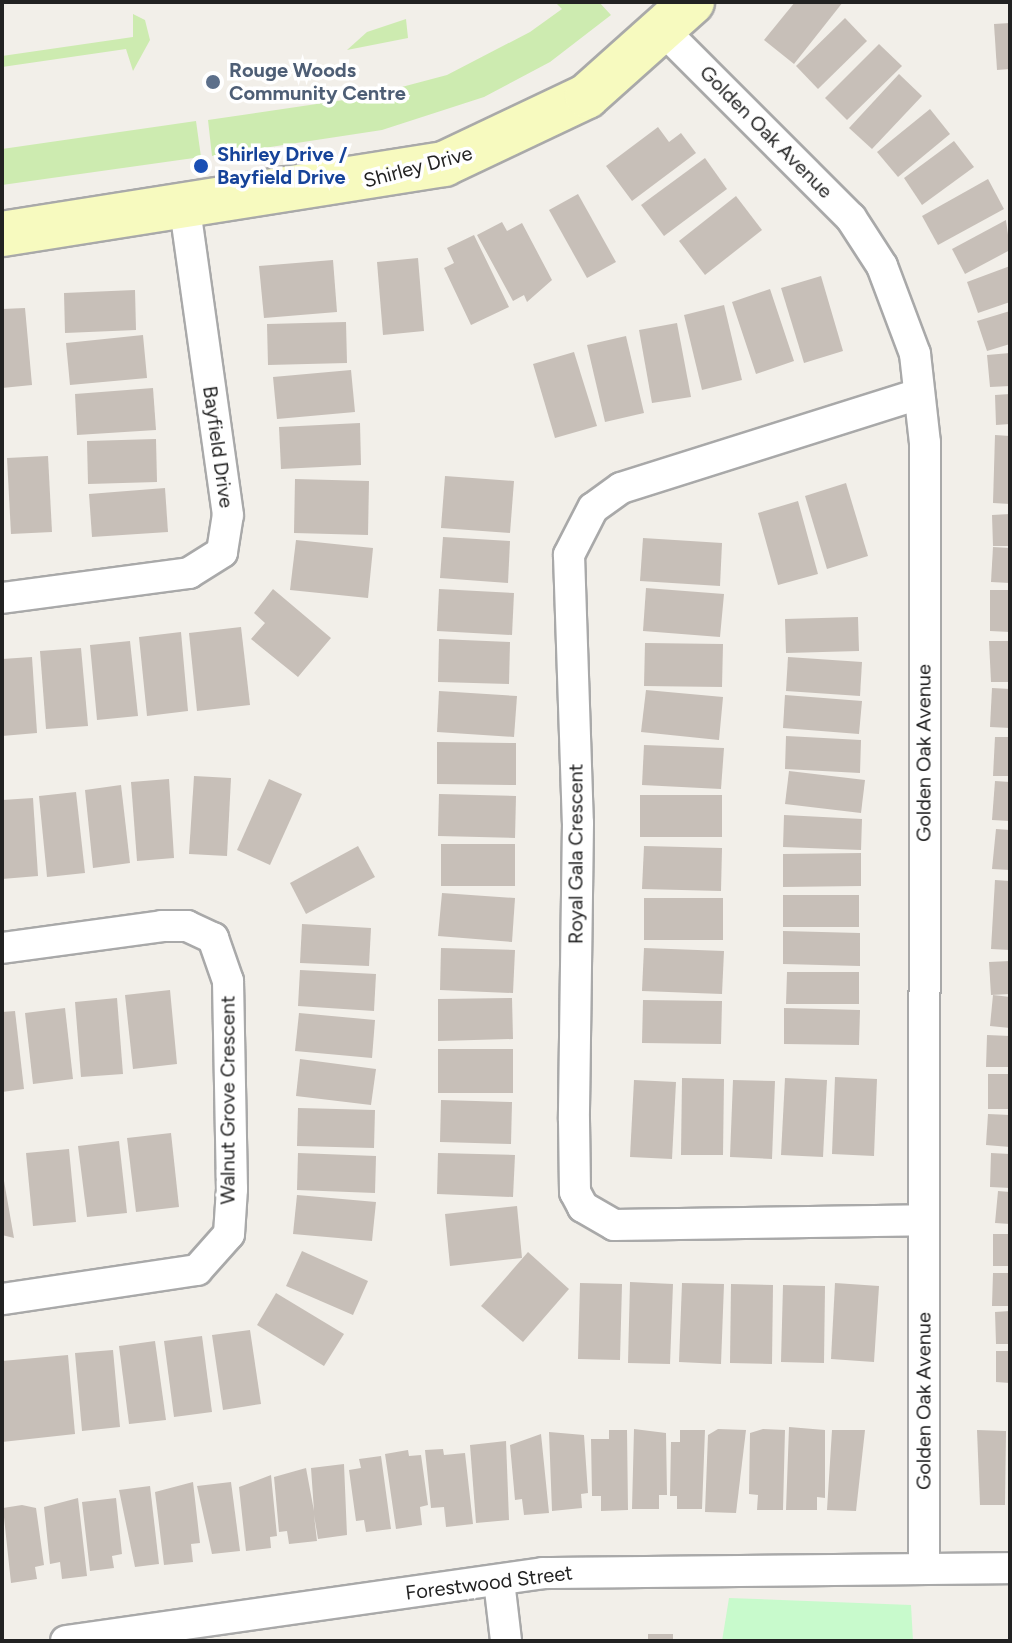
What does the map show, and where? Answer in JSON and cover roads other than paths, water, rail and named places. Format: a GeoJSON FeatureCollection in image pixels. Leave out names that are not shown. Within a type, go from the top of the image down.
{"type":"FeatureCollection","features":[{"type":"Feature","properties":{"kind":"street","name":"Shirley Drive"},"geometry":{"type":"LineString","coordinates":[[2,234],[379,180],[466,156],[587,96],[678,16]]}},
{"type":"Feature","properties":{"kind":"street","name":"Golden Oak Avenue"},"geometry":{"type":"LineString","coordinates":[[678,16],[851,218],[905,321],[919,394],[924,1569]]}},
{"type":"Feature","properties":{"kind":"street","name":"Bayfield Drive"},"geometry":{"type":"LineString","coordinates":[[2,598],[189,573],[222,552],[228,515],[185,208]]}},
{"type":"Feature","properties":{"kind":"street","name":"Royal Gala Crescent"},"geometry":{"type":"LineString","coordinates":[[919,394],[621,488],[593,508],[569,555],[578,823],[575,1192],[583,1207],[614,1225],[924,1220]]}},
{"type":"Feature","properties":{"kind":"street","name":"Walnut Grove Crescent"},"geometry":{"type":"LineString","coordinates":[[2,948],[162,926],[187,926],[213,938],[228,981],[232,1189],[229,1234],[197,1270],[2,1299]]}},
{"type":"Feature","properties":{"kind":"street","name":"Forestwood Street"},"geometry":{"type":"LineString","coordinates":[[66,1641],[499,1581],[634,1570],[1010,1568]]}},
{"type":"Feature","properties":{"kind":"street"},"geometry":{"type":"LineString","coordinates":[[499,1581],[506,1641]]}},
{"type":"Feature","properties":{"kind":"place","name":"Rouge Woods Community Centre"},"geometry":{"type":"Point","coordinates":[213,82]}},
{"type":"Feature","properties":{"kind":"place","name":"Shirley Drive / Bayfield Drive"},"geometry":{"type":"Point","coordinates":[201,166]}}]}
